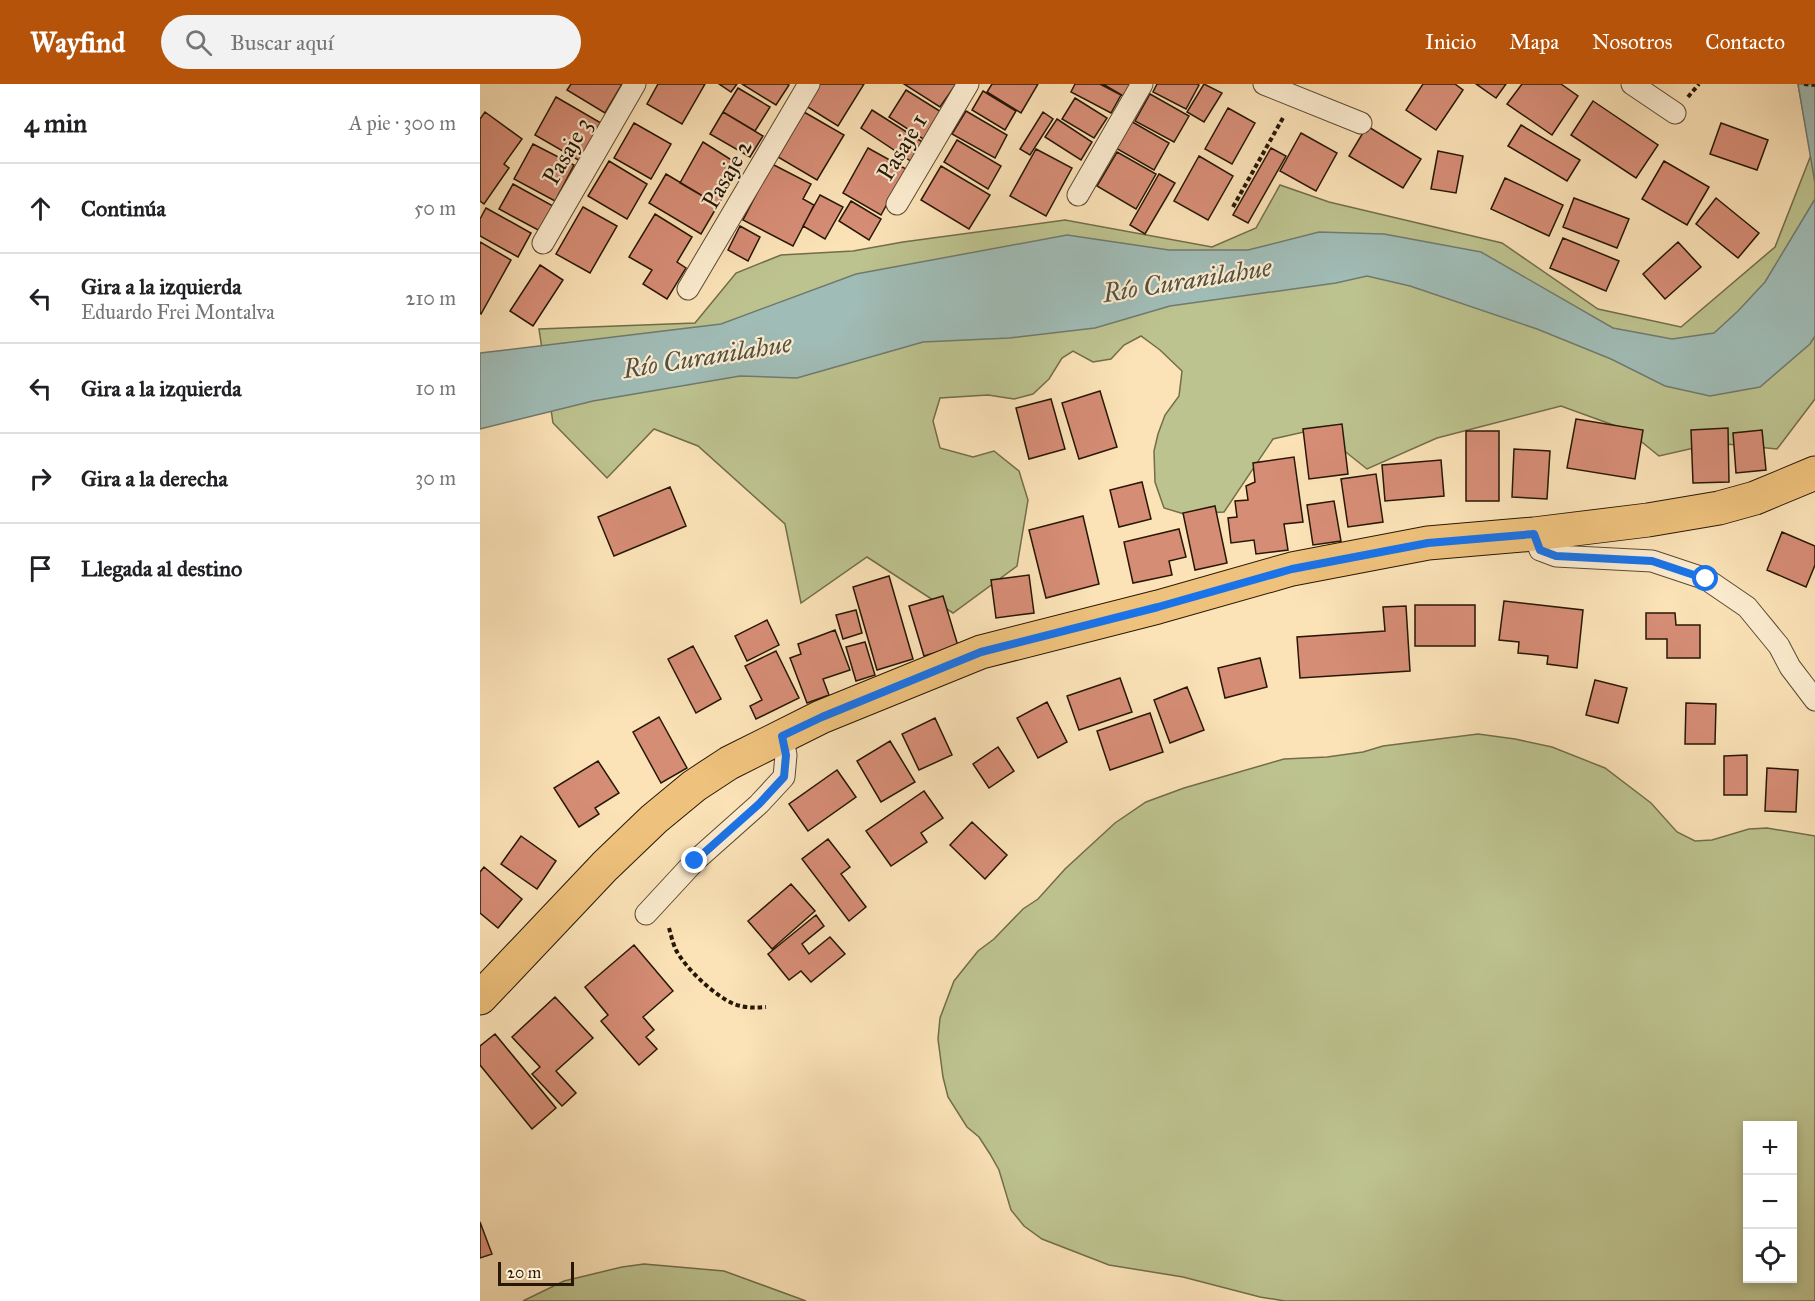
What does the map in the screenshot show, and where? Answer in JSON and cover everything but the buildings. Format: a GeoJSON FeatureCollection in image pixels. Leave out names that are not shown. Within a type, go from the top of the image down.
{"type":"FeatureCollection","features":[{"type":"Feature","properties":{"kind":"main road"},"geometry":{"type":"LineString","coordinates":[[480,998],[605,866],[654,819],[694,786],[729,763],[822,717],[981,652],[1158,607],[1292,569],[1428,543],[1534,534],[1648,520],[1719,507],[1755,498],[1815,473]]}},
{"type":"Feature","properties":{"kind":"street","name":"Pasaje 3"},"geometry":{"type":"LineString","coordinates":[[543,243],[635,84]]}},
{"type":"Feature","properties":{"kind":"street","name":"Pasaje 2"},"geometry":{"type":"LineString","coordinates":[[688,289],[809,84]]}},
{"type":"Feature","properties":{"kind":"street","name":"Pasaje 1"},"geometry":{"type":"LineString","coordinates":[[897,204],[968,84]]}},
{"type":"Feature","properties":{"kind":"street"},"geometry":{"type":"LineString","coordinates":[[1078,195],[1142,84]]}},
{"type":"Feature","properties":{"kind":"street"},"geometry":{"type":"LineString","coordinates":[[1264,84],[1361,123]]}},
{"type":"Feature","properties":{"kind":"street"},"geometry":{"type":"LineString","coordinates":[[1632,84],[1675,113]]}},
{"type":"Feature","properties":{"kind":"street"},"geometry":{"type":"LineString","coordinates":[[1534,534],[1540,550],[1556,556],[1652,561],[1706,579],[1747,608],[1779,646],[1790,667],[1815,700]]}},
{"type":"Feature","properties":{"kind":"street"},"geometry":{"type":"LineString","coordinates":[[646,914],[695,861],[759,804],[784,777],[786,755],[782,736]]}},
{"type":"Feature","properties":{"kind":"path"},"geometry":{"type":"LineString","coordinates":[[1804,84],[1815,85]]}},
{"type":"Feature","properties":{"kind":"path"},"geometry":{"type":"LineString","coordinates":[[1233,207],[1295,97]]}},
{"type":"Feature","properties":{"kind":"path"},"geometry":{"type":"LineString","coordinates":[[669,928],[676,950],[690,969],[710,988],[734,1004],[753,1009],[766,1007]]}},
{"type":"Feature","properties":{"kind":"green space"},"geometry":{"type":"Polygon","coordinates":[[[1798,84],[1815,84],[1815,399],[1777,449],[1716,443],[1659,456],[1627,430],[1561,406],[1437,438],[1367,469],[1317,429],[1273,439],[1224,512],[1184,514],[1164,508],[1155,482],[1154,451],[1165,415],[1179,396],[1182,371],[1141,336],[1124,345],[1111,359],[1093,362],[1073,351],[1062,358],[1049,379],[1033,394],[1014,399],[988,395],[940,398],[933,421],[940,448],[973,457],[994,451],[1019,471],[1028,500],[1017,566],[953,613],[867,557],[801,603],[785,524],[698,446],[654,429],[607,478],[553,423],[539,329],[695,323],[736,273],[781,255],[853,251],[1065,220],[1212,247],[1256,228],[1280,185],[1329,202],[1502,243],[1598,309],[1681,327],[1775,247],[1811,155],[1798,84]]]}},
{"type":"Feature","properties":{"kind":"green space"},"geometry":{"type":"Polygon","coordinates":[[[1478,734],[1515,739],[1552,747],[1605,768],[1651,803],[1677,832],[1695,841],[1712,840],[1749,829],[1767,828],[1815,836],[1815,1301],[1285,1301],[1260,1297],[1183,1277],[1109,1265],[1042,1239],[1024,1226],[1011,1210],[999,1170],[990,1154],[979,1137],[967,1127],[948,1097],[938,1039],[940,1018],[954,981],[978,951],[994,939],[1023,909],[1038,899],[1065,869],[1115,823],[1146,802],[1184,788],[1284,759],[1327,757],[1363,752],[1383,746],[1478,734]]]}},
{"type":"Feature","properties":{"kind":"green space"},"geometry":{"type":"Polygon","coordinates":[[[644,1264],[724,1271],[806,1301],[523,1301],[564,1281],[644,1264]]]}},
{"type":"Feature","properties":{"kind":"water"},"geometry":{"type":"Polygon","coordinates":[[[1798,84],[1815,84],[1815,183],[1798,84]]]}},
{"type":"Feature","properties":{"kind":"water","name":"Río Curanilahue"},"geometry":{"type":"Polygon","coordinates":[[[1815,199],[1815,336],[1810,344],[1760,387],[1710,396],[1665,386],[1611,359],[1537,329],[1410,286],[1367,276],[1336,283],[1170,306],[1095,328],[1009,338],[923,342],[797,378],[740,376],[593,401],[480,429],[480,353],[721,324],[856,274],[1067,235],[1169,250],[1248,250],[1319,232],[1384,234],[1481,252],[1613,328],[1672,339],[1714,333],[1765,282],[1815,199]]]}},
{"type":"Feature","properties":{"kind":"route"},"geometry":{"type":"LineString","coordinates":[[695,861],[759,804],[784,777],[786,755],[782,736],[822,717],[981,652],[1158,607],[1292,569],[1428,543],[1534,534],[1540,550],[1556,556],[1652,561],[1706,579]]}}]}
